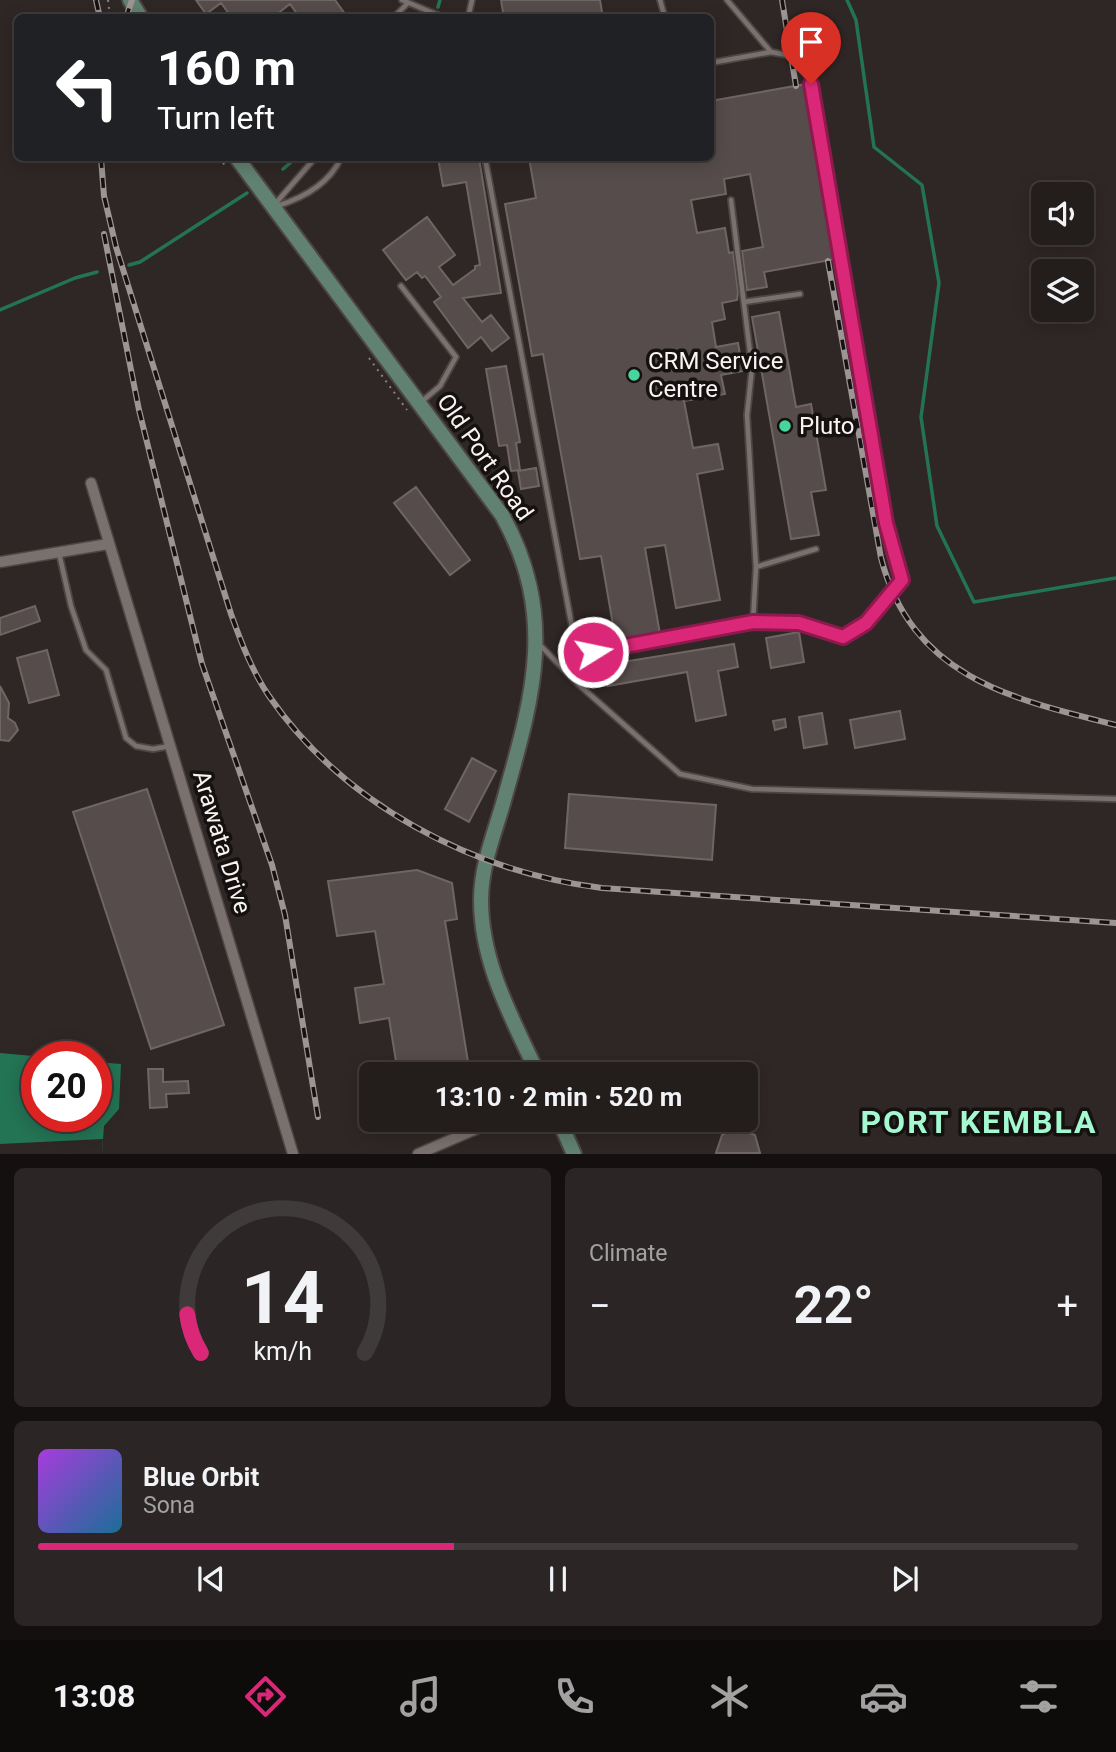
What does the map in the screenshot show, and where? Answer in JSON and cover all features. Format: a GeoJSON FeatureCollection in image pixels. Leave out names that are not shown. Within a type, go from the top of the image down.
{"type":"FeatureCollection","features":[{"type":"Feature","properties":{"kind":"street","name":"Old Port Road"},"geometry":{"type":"LineString","coordinates":[[233,163],[272,207],[415,408],[502,515],[516,539],[533,593],[536,641],[533,684],[486,862],[481,897],[484,934],[492,971],[533,1062]]}},
{"type":"Feature","properties":{"kind":"street","name":"Arawata Drive"},"geometry":{"type":"LineString","coordinates":[[91,483],[293,1153]]}},
{"type":"Feature","properties":{"kind":"street"},"geometry":{"type":"LineString","coordinates":[[0,562],[108,544]]}},
{"type":"Feature","properties":{"kind":"street"},"geometry":{"type":"LineString","coordinates":[[418,1153],[468,1132]]}},
{"type":"Feature","properties":{"kind":"street"},"geometry":{"type":"LineString","coordinates":[[564,1132],[574,1153]]}},
{"type":"Feature","properties":{"kind":"lane"},"geometry":{"type":"LineString","coordinates":[[402,0],[434,14]]}},
{"type":"Feature","properties":{"kind":"lane"},"geometry":{"type":"LineString","coordinates":[[727,0],[771,52]]}},
{"type":"Feature","properties":{"kind":"lane"},"geometry":{"type":"LineString","coordinates":[[397,14],[408,4]]}},
{"type":"Feature","properties":{"kind":"lane"},"geometry":{"type":"LineString","coordinates":[[486,161],[574,638],[593,652],[753,622],[799,623],[843,637],[866,623],[902,580],[886,523],[811,84],[803,58],[771,52],[714,62]]}},
{"type":"Feature","properties":{"kind":"lane"},"geometry":{"type":"LineString","coordinates":[[272,207],[312,161]]}},
{"type":"Feature","properties":{"kind":"lane"},"geometry":{"type":"LineString","coordinates":[[272,207],[304,197],[337,167],[340,161]]}},
{"type":"Feature","properties":{"kind":"lane"},"geometry":{"type":"LineString","coordinates":[[731,200],[752,368],[747,415],[757,567],[753,622]]}},
{"type":"Feature","properties":{"kind":"lane"},"geometry":{"type":"LineString","coordinates":[[401,286],[456,357],[440,386],[415,408]]}},
{"type":"Feature","properties":{"kind":"lane"},"geometry":{"type":"LineString","coordinates":[[744,302],[800,294]]}},
{"type":"Feature","properties":{"kind":"lane"},"geometry":{"type":"LineString","coordinates":[[757,567],[816,549]]}},
{"type":"Feature","properties":{"kind":"lane"},"geometry":{"type":"LineString","coordinates":[[59,552],[71,606],[86,650],[106,670],[126,738],[136,746],[153,749],[170,746]]}},
{"type":"Feature","properties":{"kind":"lane"},"geometry":{"type":"LineString","coordinates":[[536,641],[578,684],[680,774],[752,789],[1116,799]]}},
{"type":"Feature","properties":{"kind":"path"},"geometry":{"type":"LineString","coordinates":[[365,351],[383,380],[415,408]]}},
{"type":"Feature","properties":{"kind":"shaded area"},"geometry":{"type":"Polygon","coordinates":[[[0,1053],[21,1055],[21,1132],[104,1132],[102,1153],[0,1153],[0,1053]]]}},
{"type":"Feature","properties":{"kind":"shaded area"},"geometry":{"type":"Polygon","coordinates":[[[112,1063],[121,1064],[119,1109],[112,1117],[112,1063]]]}},
{"type":"Feature","properties":{"kind":"pier"},"geometry":{"type":"Polygon","coordinates":[[[103,1139],[102,1153],[0,1153],[0,1144],[103,1139]]]}},
{"type":"Feature","properties":{"kind":"building"},"geometry":{"type":"Polygon","coordinates":[[[196,0],[335,0],[345,14],[297,14],[290,4],[277,14],[229,14],[221,3],[206,14],[196,0]]]}},
{"type":"Feature","properties":{"kind":"building"},"geometry":{"type":"Polygon","coordinates":[[[501,0],[600,0],[602,14],[503,14],[501,0]]]}},
{"type":"Feature","properties":{"kind":"building","name":"CRM Service Centre"},"geometry":{"type":"Polygon","coordinates":[[[806,84],[836,259],[764,272],[767,287],[747,290],[742,251],[763,247],[750,174],[724,179],[726,194],[691,200],[697,233],[725,228],[729,253],[733,252],[738,292],[737,300],[722,303],[725,319],[712,322],[716,347],[738,343],[743,371],[721,375],[725,394],[684,401],[693,448],[718,444],[723,469],[697,474],[720,600],[676,608],[665,545],[645,548],[660,634],[616,642],[601,556],[580,559],[543,354],[532,356],[505,204],[536,198],[530,161],[714,161],[714,100],[806,84]]]}},
{"type":"Feature","properties":{"kind":"building"},"geometry":{"type":"Polygon","coordinates":[[[439,161],[479,161],[501,293],[463,298],[482,322],[491,315],[509,338],[492,351],[481,337],[468,348],[434,302],[441,297],[425,276],[422,278],[417,272],[406,280],[383,250],[427,217],[455,255],[439,267],[453,285],[475,269],[475,266],[480,265],[466,182],[443,186],[439,161]]]}},
{"type":"Feature","properties":{"kind":"building","name":"Pluto"},"geometry":{"type":"Polygon","coordinates":[[[779,312],[796,407],[811,404],[826,490],[811,492],[819,535],[791,539],[752,317],[779,312]]]}},
{"type":"Feature","properties":{"kind":"building"},"geometry":{"type":"Polygon","coordinates":[[[506,366],[520,442],[516,443],[520,470],[511,471],[507,445],[499,446],[486,369],[506,366]]]}},
{"type":"Feature","properties":{"kind":"building"},"geometry":{"type":"Polygon","coordinates":[[[536,468],[539,486],[521,489],[518,471],[536,468]]]}},
{"type":"Feature","properties":{"kind":"building"},"geometry":{"type":"Polygon","coordinates":[[[416,487],[470,560],[450,575],[394,503],[416,487]]]}},
{"type":"Feature","properties":{"kind":"building"},"geometry":{"type":"Polygon","coordinates":[[[35,606],[40,621],[0,635],[0,618],[35,606]]]}},
{"type":"Feature","properties":{"kind":"building"},"geometry":{"type":"Polygon","coordinates":[[[799,632],[804,662],[771,668],[766,638],[799,632]]]}},
{"type":"Feature","properties":{"kind":"building"},"geometry":{"type":"Polygon","coordinates":[[[734,644],[738,667],[718,671],[726,715],[696,721],[687,672],[608,686],[604,665],[734,644]]]}},
{"type":"Feature","properties":{"kind":"building"},"geometry":{"type":"Polygon","coordinates":[[[47,650],[59,695],[29,703],[17,658],[47,650]]]}},
{"type":"Feature","properties":{"kind":"building"},"geometry":{"type":"Polygon","coordinates":[[[0,686],[9,703],[8,718],[15,723],[18,730],[9,741],[0,740],[0,686]]]}},
{"type":"Feature","properties":{"kind":"building"},"geometry":{"type":"Polygon","coordinates":[[[900,711],[905,739],[855,748],[850,720],[900,711]]]}},
{"type":"Feature","properties":{"kind":"building"},"geometry":{"type":"Polygon","coordinates":[[[822,713],[827,744],[804,748],[799,717],[822,713]]]}},
{"type":"Feature","properties":{"kind":"building"},"geometry":{"type":"Polygon","coordinates":[[[785,719],[786,727],[775,730],[773,721],[785,719]]]}},
{"type":"Feature","properties":{"kind":"building"},"geometry":{"type":"Polygon","coordinates":[[[472,758],[496,771],[469,822],[445,809],[472,758]]]}},
{"type":"Feature","properties":{"kind":"building"},"geometry":{"type":"Polygon","coordinates":[[[147,789],[224,1025],[151,1049],[73,812],[147,789]]]}},
{"type":"Feature","properties":{"kind":"building"},"geometry":{"type":"Polygon","coordinates":[[[569,794],[716,805],[712,860],[565,848],[569,794]]]}},
{"type":"Feature","properties":{"kind":"building"},"geometry":{"type":"Polygon","coordinates":[[[417,870],[452,883],[457,919],[445,921],[468,1062],[396,1062],[389,1018],[360,1023],[355,988],[384,984],[375,931],[337,936],[328,881],[417,870]]]}},
{"type":"Feature","properties":{"kind":"building"},"geometry":{"type":"Polygon","coordinates":[[[148,1069],[163,1069],[163,1082],[188,1081],[189,1093],[166,1094],[167,1107],[150,1108],[148,1069]]]}},
{"type":"Feature","properties":{"kind":"building"},"geometry":{"type":"Polygon","coordinates":[[[728,1132],[746,1132],[755,1135],[760,1153],[716,1153],[722,1135],[728,1132]]]}},
{"type":"Feature","properties":{"kind":"waterway"},"geometry":{"type":"LineString","coordinates":[[438,7],[440,0]]}},
{"type":"Feature","properties":{"kind":"waterway"},"geometry":{"type":"LineString","coordinates":[[847,0],[856,20],[874,147],[922,185],[939,283],[921,417],[937,526],[974,602],[1116,578]]}},
{"type":"Feature","properties":{"kind":"waterway"},"geometry":{"type":"LineString","coordinates":[[283,169],[292,161]]}},
{"type":"Feature","properties":{"kind":"waterway"},"geometry":{"type":"LineString","coordinates":[[129,265],[140,262],[247,193]]}},
{"type":"Feature","properties":{"kind":"waterway"},"geometry":{"type":"LineString","coordinates":[[0,310],[75,278],[97,272]]}},
{"type":"Feature","properties":{"kind":"railway"},"geometry":{"type":"LineString","coordinates":[[96,0],[99,14]]}},
{"type":"Feature","properties":{"kind":"railway"},"geometry":{"type":"LineString","coordinates":[[127,14],[132,0]]}},
{"type":"Feature","properties":{"kind":"railway"},"geometry":{"type":"LineString","coordinates":[[782,0],[796,86]]}},
{"type":"Feature","properties":{"kind":"railway"},"geometry":{"type":"LineString","coordinates":[[101,161],[104,196],[116,247],[243,646],[269,696],[300,735],[335,770],[373,800],[415,827],[506,867],[554,880],[602,888],[1116,923]]}},
{"type":"Feature","properties":{"kind":"railway"},"geometry":{"type":"LineString","coordinates":[[104,234],[139,410],[202,664],[272,865],[285,915],[318,1117]]}},
{"type":"Feature","properties":{"kind":"railway"},"geometry":{"type":"LineString","coordinates":[[828,261],[881,558],[896,598],[916,631],[941,656],[971,676],[1004,692],[1039,705],[1116,725]]}},
{"type":"Feature","properties":{"kind":"place","name":"CRM Service Centre"},"geometry":{"type":"Point","coordinates":[634,375]}},
{"type":"Feature","properties":{"kind":"place","name":"Pluto"},"geometry":{"type":"Point","coordinates":[785,426]}},
{"type":"Feature","properties":{"kind":"district","name":"PORT KEMBLA"},"geometry":{"type":"Point","coordinates":[979,1122]}},
{"type":"Feature","properties":{"kind":"route"},"geometry":{"type":"LineString","coordinates":[[593,652],[753,622],[799,623],[843,637],[866,623],[902,580],[886,523],[811,84]]}}]}
